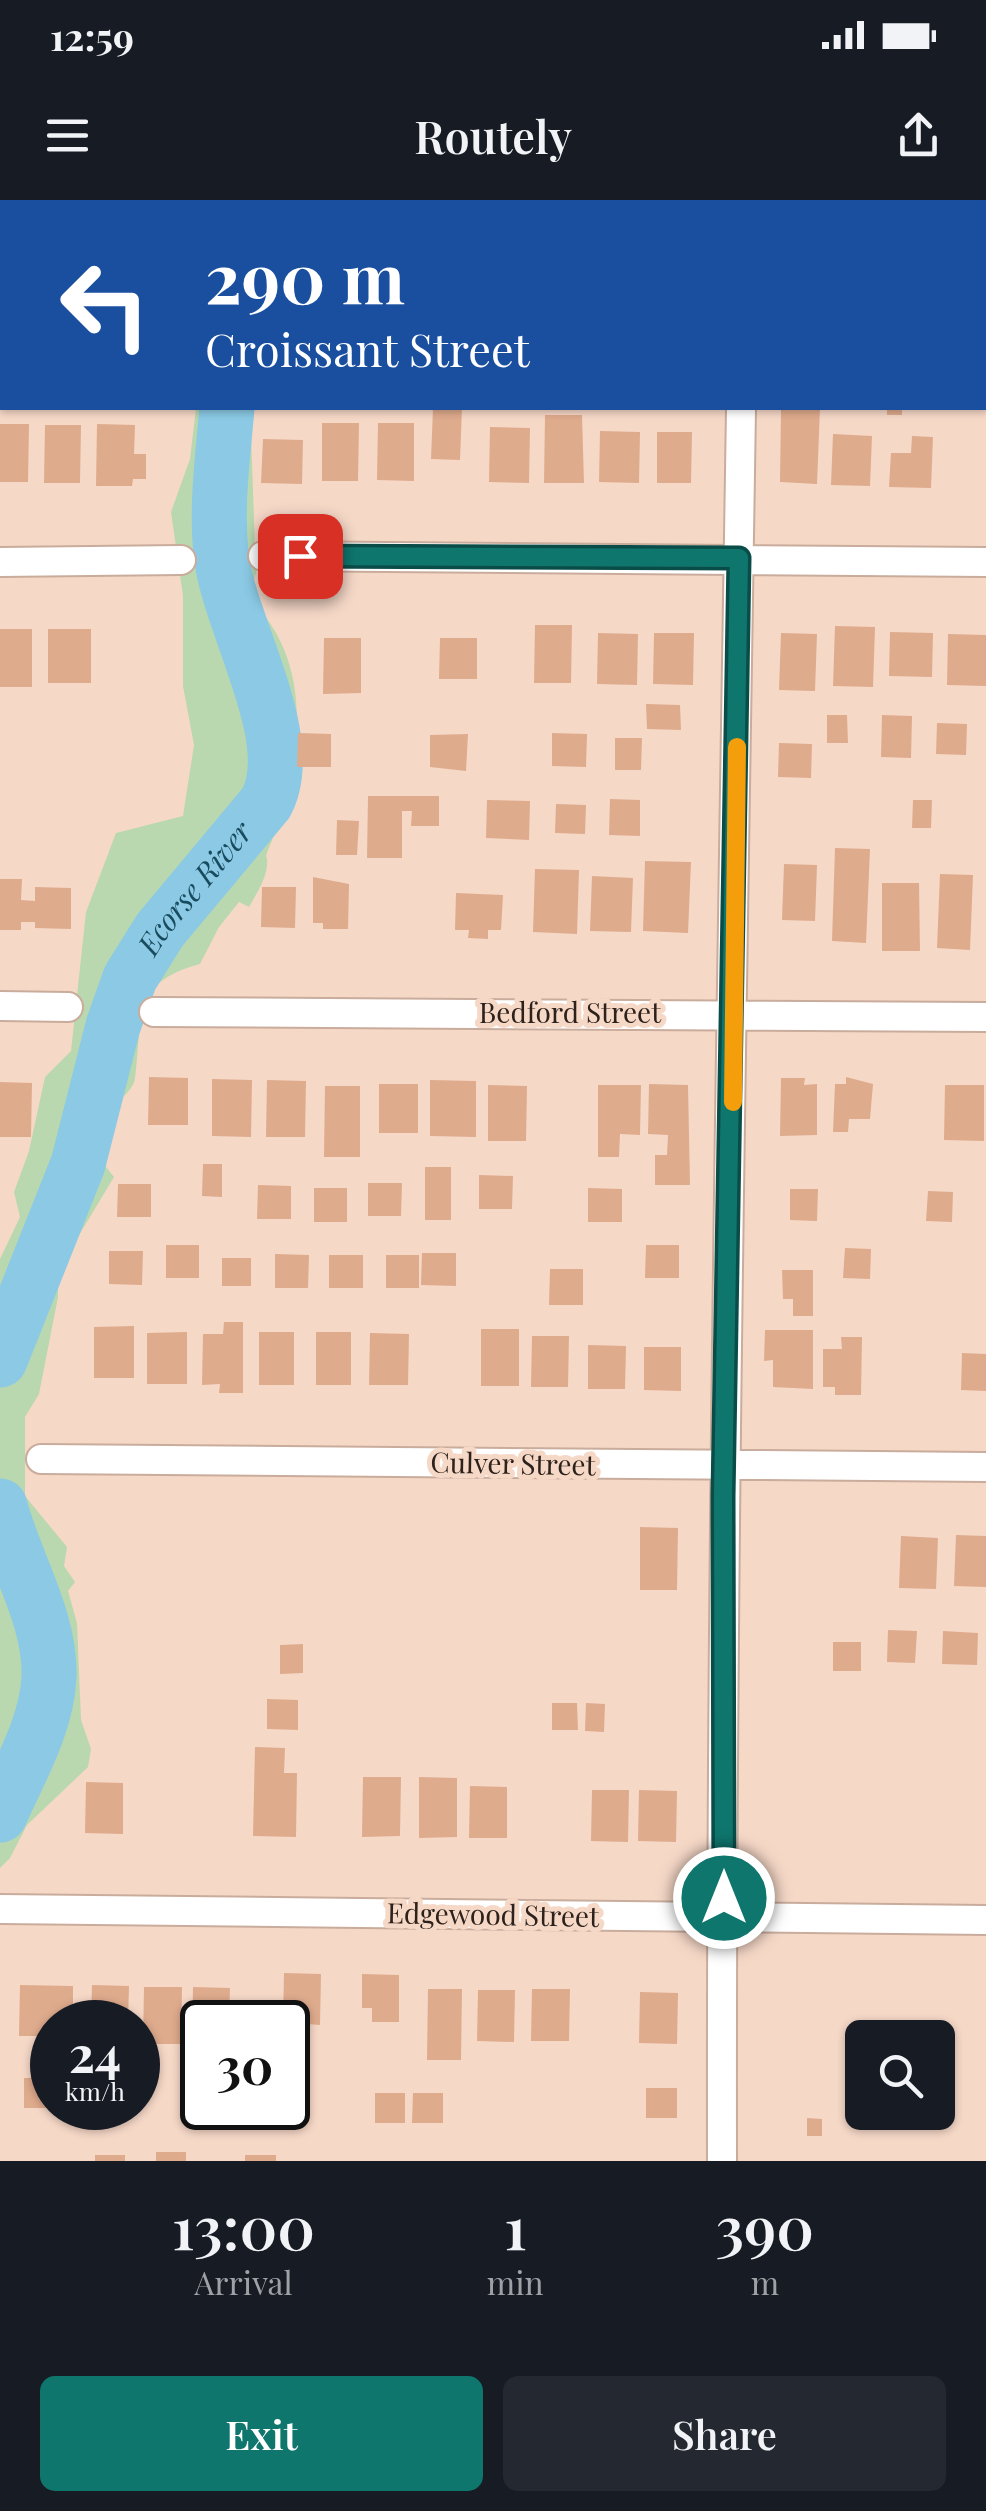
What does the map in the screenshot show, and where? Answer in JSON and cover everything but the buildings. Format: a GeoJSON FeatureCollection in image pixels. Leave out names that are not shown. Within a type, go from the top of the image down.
{"type":"FeatureCollection","features":[{"type":"Feature","properties":{"kind":"street"},"geometry":{"type":"LineString","coordinates":[[722,2161],[724,1465],[741,410]]}},
{"type":"Feature","properties":{"kind":"street"},"geometry":{"type":"LineString","coordinates":[[263,556],[986,562]]}},
{"type":"Feature","properties":{"kind":"street"},"geometry":{"type":"LineString","coordinates":[[0,562],[181,560]]}},
{"type":"Feature","properties":{"kind":"street"},"geometry":{"type":"LineString","coordinates":[[0,1006],[68,1007]]}},
{"type":"Feature","properties":{"kind":"street","name":"Bedford Street"},"geometry":{"type":"LineString","coordinates":[[154,1012],[986,1017]]}},
{"type":"Feature","properties":{"kind":"street","name":"Culver Street"},"geometry":{"type":"LineString","coordinates":[[41,1459],[986,1467]]}},
{"type":"Feature","properties":{"kind":"street","name":"Edgewood Street"},"geometry":{"type":"LineString","coordinates":[[4,1909],[986,1920]]}},
{"type":"Feature","properties":{"kind":"green space"},"geometry":{"type":"Polygon","coordinates":[[[196,410],[250,410],[256,573],[248,598],[270,624],[285,653],[294,685],[295,752],[280,819],[266,855],[265,876],[249,907],[239,902],[219,927],[200,964],[161,981],[144,1005],[134,1083],[117,1106],[102,1162],[114,1177],[58,1270],[58,1297],[39,1394],[25,1417],[25,1496],[67,1547],[64,1566],[75,1582],[68,1591],[77,1623],[81,1720],[91,1749],[88,1767],[27,1825],[10,1858],[0,1868],[0,1259],[20,1217],[14,1192],[29,1151],[45,1077],[71,1051],[86,912],[116,833],[183,816],[194,745],[183,686],[183,596],[171,512],[190,459],[196,410]]]}},
{"type":"Feature","properties":{"kind":"waterway","name":"Ecorse River"},"geometry":{"type":"LineString","coordinates":[[0,1360],[78,1164],[113,1026],[130,978],[160,930],[266,803],[274,777],[275,747],[269,714],[235,612],[221,553],[220,498],[227,410]]}},
{"type":"Feature","properties":{"kind":"waterway","name":"Ecorse River"},"geometry":{"type":"LineString","coordinates":[[0,1506],[38,1611],[49,1677],[38,1730],[0,1815]]}},
{"type":"Feature","properties":{"kind":"slow traffic"},"geometry":{"type":"LineString","coordinates":[[733,1102],[737,747]]}},
{"type":"Feature","properties":{"kind":"route"},"geometry":{"type":"LineString","coordinates":[[300,556],[739,558],[734,1057],[723,1496],[724,1898]]}}]}
